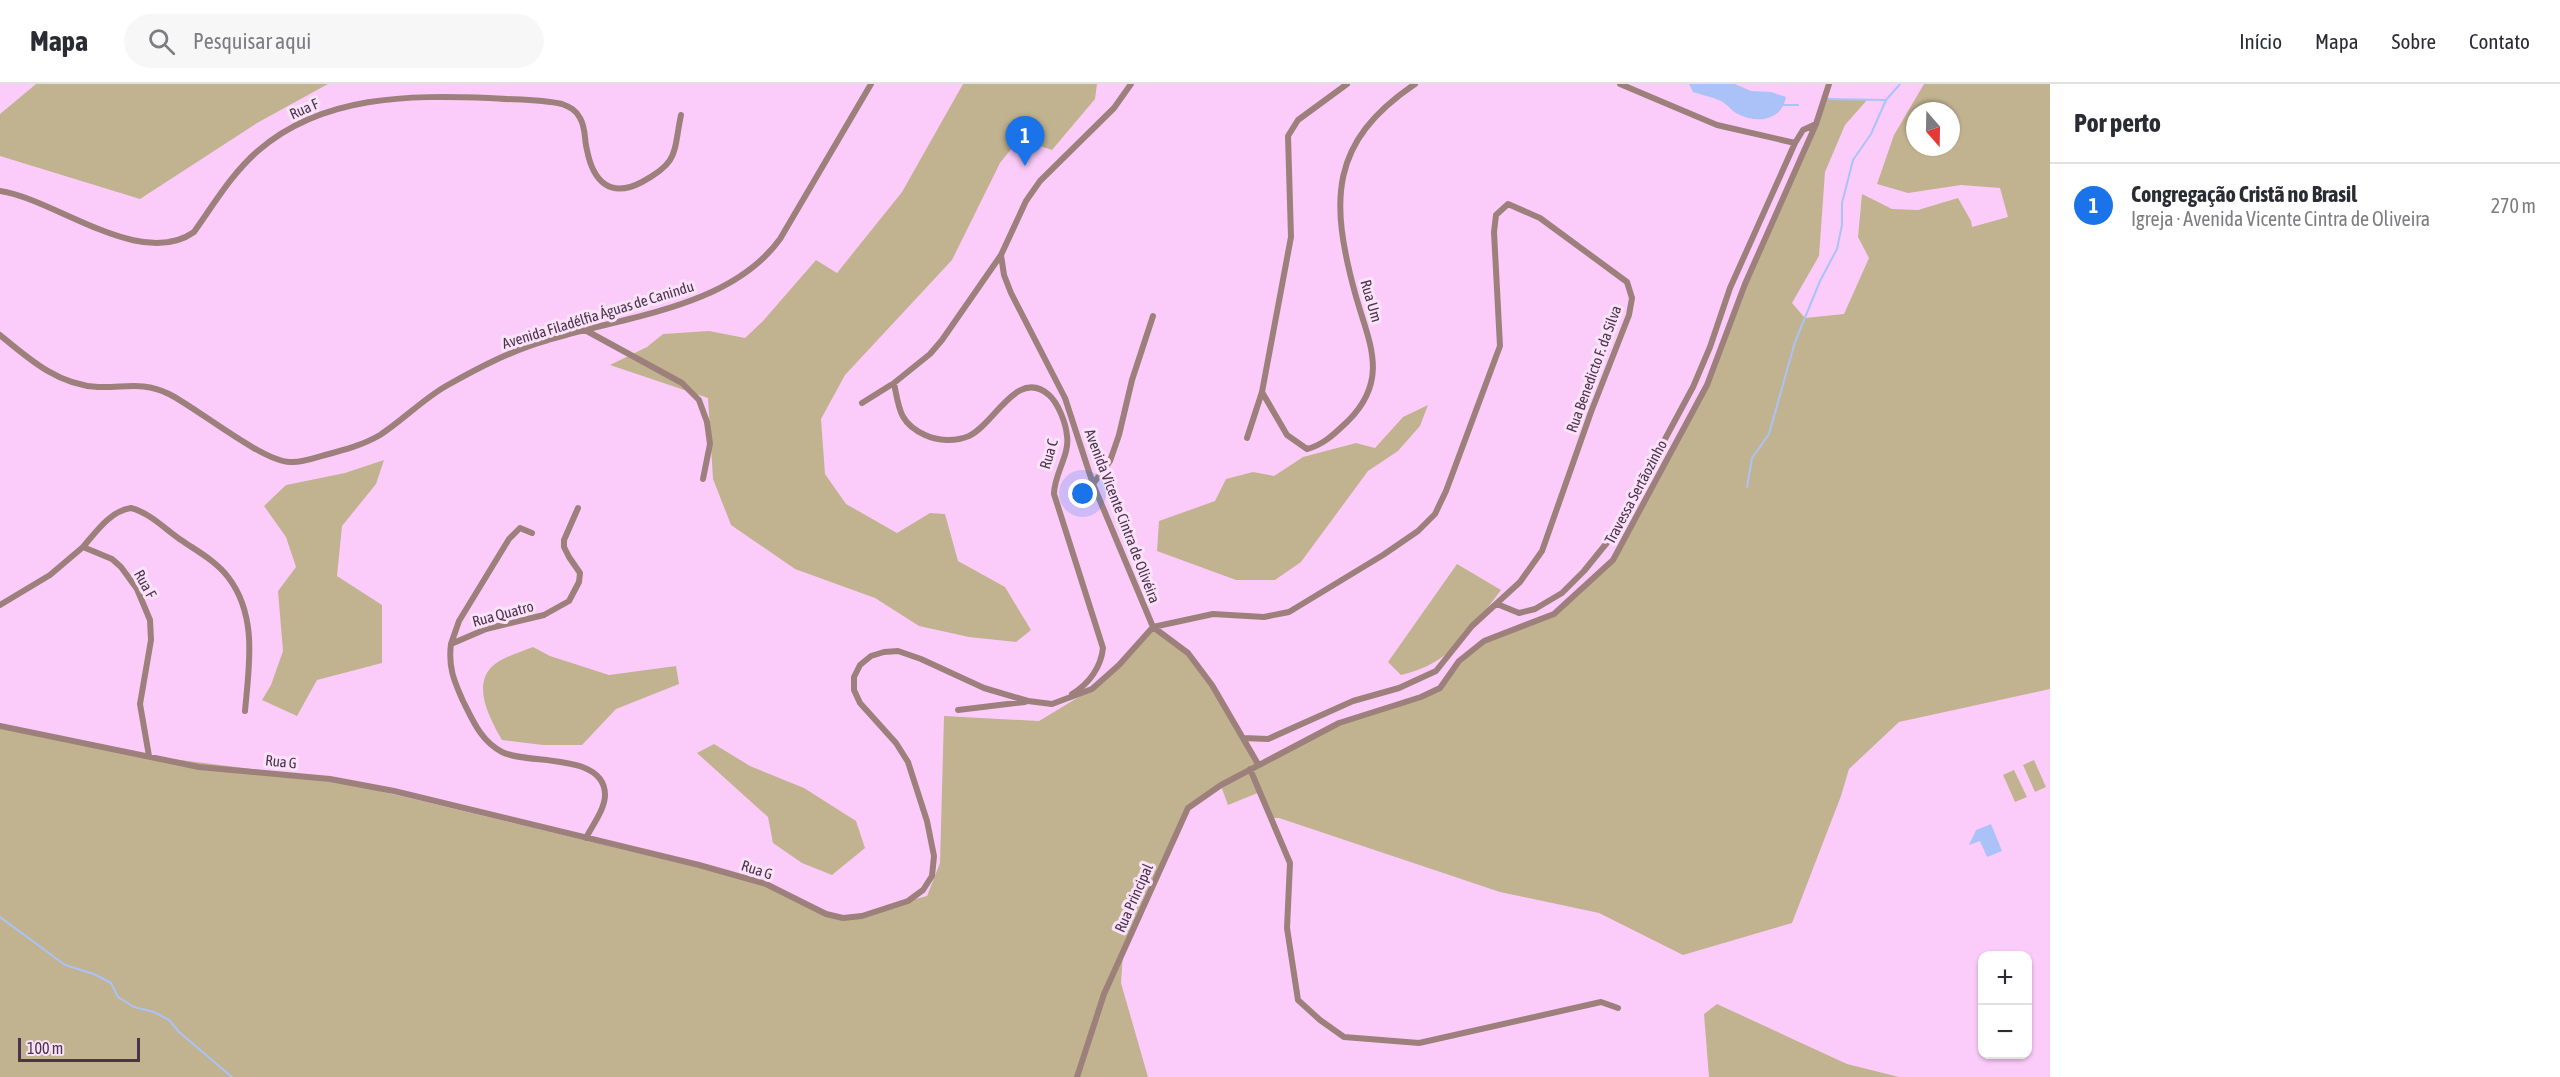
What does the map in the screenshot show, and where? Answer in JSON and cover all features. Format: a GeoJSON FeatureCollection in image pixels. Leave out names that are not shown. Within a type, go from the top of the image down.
{"type":"FeatureCollection","features":[{"type":"Feature","properties":{"kind":"street","name":"Avenida Filadélfia Águas de Canindu"},"geometry":{"type":"LineString","coordinates":[[0,335],[44,370],[62,379],[91,386],[124,384],[151,387],[169,394],[276,460],[290,463],[306,460],[365,443],[381,434],[444,387],[512,352],[584,329],[671,307],[719,288],[743,275],[767,256],[780,239],[871,84]]}},
{"type":"Feature","properties":{"kind":"street"},"geometry":{"type":"LineString","coordinates":[[862,404],[894,383],[930,354],[942,340],[1001,255],[1026,201],[1040,180],[1114,108],[1131,84]]}},
{"type":"Feature","properties":{"kind":"street"},"geometry":{"type":"LineString","coordinates":[[1248,438],[1262,392],[1291,237],[1288,136],[1298,120],[1347,84]]}},
{"type":"Feature","properties":{"kind":"street","name":"Rua Um"},"geometry":{"type":"LineString","coordinates":[[1262,392],[1287,435],[1307,449],[1320,445],[1356,412],[1372,381],[1372,348],[1355,293],[1346,252],[1340,200],[1341,183],[1354,144],[1367,125],[1415,84]]}},
{"type":"Feature","properties":{"kind":"street"},"geometry":{"type":"LineString","coordinates":[[1620,84],[1717,125],[1795,143]]}},
{"type":"Feature","properties":{"kind":"street","name":"Travessa Sertãozinho"},"geometry":{"type":"LineString","coordinates":[[1258,764],[1339,723],[1421,697],[1440,688],[1459,661],[1484,641],[1554,614],[1613,560],[1707,385],[1745,284],[1816,124],[1829,84]]}},
{"type":"Feature","properties":{"kind":"street","name":"Rua F"},"geometry":{"type":"LineString","coordinates":[[0,191],[116,234],[138,241],[164,244],[185,239],[194,232],[237,172],[258,150],[274,138],[314,116],[343,107],[404,97],[463,97],[562,104],[571,107],[580,118],[586,149],[597,176],[607,186],[619,190],[632,187],[667,167],[672,159],[681,115]]}},
{"type":"Feature","properties":{"kind":"street"},"geometry":{"type":"LineString","coordinates":[[1497,604],[1519,614],[1535,609],[1562,593],[1584,571],[1614,534],[1693,387],[1710,347],[1730,288],[1795,143],[1803,130],[1816,124]]}},
{"type":"Feature","properties":{"kind":"street","name":"Rua Benedicto F. da Silva"},"geometry":{"type":"LineString","coordinates":[[1153,627],[1213,615],[1264,617],[1289,612],[1383,555],[1418,531],[1435,514],[1446,491],[1500,346],[1494,232],[1496,215],[1508,204],[1540,218],[1627,282],[1632,298],[1629,315],[1591,412],[1542,551],[1520,582],[1472,626],[1436,671],[1399,688],[1353,701],[1268,739],[1243,738]]}},
{"type":"Feature","properties":{"kind":"street","name":"Avenida Vicente Cintra de Olivéira"},"geometry":{"type":"LineString","coordinates":[[1001,255],[1004,275],[1011,293],[1065,398],[1094,484],[1153,627],[1188,654],[1212,685],[1258,764]]}},
{"type":"Feature","properties":{"kind":"street"},"geometry":{"type":"LineString","coordinates":[[1094,484],[1110,461],[1119,435],[1132,380],[1153,316]]}},
{"type":"Feature","properties":{"kind":"street"},"geometry":{"type":"LineString","coordinates":[[584,329],[682,383],[699,400],[707,422],[710,444],[703,479]]}},
{"type":"Feature","properties":{"kind":"street","name":"Rua C"},"geometry":{"type":"LineString","coordinates":[[894,383],[898,405],[908,425],[933,439],[951,441],[969,436],[982,428],[1022,388],[1033,386],[1041,388],[1052,398],[1063,420],[1068,438],[1054,482],[1054,494],[1104,648],[1095,674],[1079,690],[1052,704]]}},
{"type":"Feature","properties":{"kind":"street"},"geometry":{"type":"LineString","coordinates":[[0,605],[50,575],[83,547],[108,519],[120,511],[131,508],[154,520],[208,558],[227,576],[235,588],[249,627],[250,651],[245,711]]}},
{"type":"Feature","properties":{"kind":"street","name":"Rua Quatro"},"geometry":{"type":"LineString","coordinates":[[451,644],[486,629],[544,615],[569,601],[579,582],[580,573],[564,547],[564,540],[578,508]]}},
{"type":"Feature","properties":{"kind":"street"},"geometry":{"type":"LineString","coordinates":[[532,533],[520,528],[509,539],[459,621],[451,644],[450,671],[473,723],[485,739],[504,753],[564,761],[581,767],[595,775],[603,784],[605,797],[586,838]]}},
{"type":"Feature","properties":{"kind":"street","name":"Rua F"},"geometry":{"type":"LineString","coordinates":[[83,547],[112,559],[121,567],[137,589],[150,620],[151,640],[140,704],[149,756]]}},
{"type":"Feature","properties":{"kind":"street","name":"Rua G"},"geometry":{"type":"LineString","coordinates":[[0,726],[199,767],[341,781],[394,791],[699,865],[766,884],[826,914],[843,918],[862,916],[908,901],[923,890],[932,876],[934,856],[927,821],[908,762],[896,743],[860,703],[854,690],[854,677],[860,664],[871,656],[898,651],[984,688],[1028,701],[1052,704],[1092,689],[1119,665],[1153,627]]}},
{"type":"Feature","properties":{"kind":"street"},"geometry":{"type":"LineString","coordinates":[[958,710],[1028,701]]}},
{"type":"Feature","properties":{"kind":"street","name":"Rua Principal"},"geometry":{"type":"LineString","coordinates":[[1077,1077],[1104,994],[1188,808],[1258,764]]}},
{"type":"Feature","properties":{"kind":"street"},"geometry":{"type":"LineString","coordinates":[[1250,769],[1290,863],[1287,928],[1298,1000],[1344,1037],[1419,1043],[1601,1002],[1618,1008]]}},
{"type":"Feature","properties":{"kind":"shaded area"},"geometry":{"type":"Polygon","coordinates":[[[36,84],[328,84],[257,123],[140,199],[0,156],[0,114],[36,84]]]}},
{"type":"Feature","properties":{"kind":"shaded area"},"geometry":{"type":"Polygon","coordinates":[[[963,84],[1097,84],[1095,99],[1052,150],[1019,139],[1000,163],[952,260],[845,375],[821,419],[825,474],[846,504],[897,533],[930,513],[945,514],[958,561],[1005,587],[1031,630],[1016,642],[969,637],[919,626],[875,598],[795,569],[731,525],[713,479],[708,398],[610,365],[647,347],[663,334],[709,331],[745,338],[763,321],[816,260],[837,273],[902,192],[963,84]]]}},
{"type":"Feature","properties":{"kind":"shaded area"},"geometry":{"type":"Polygon","coordinates":[[[1924,84],[2050,84],[2050,689],[1899,722],[1849,769],[1841,796],[1792,923],[1683,955],[1599,913],[1500,892],[1279,818],[1273,818],[1260,792],[1228,805],[1221,786],[1188,808],[1123,953],[1121,983],[1148,1077],[0,1077],[0,725],[149,756],[330,779],[766,884],[843,918],[927,896],[940,863],[944,716],[1039,721],[1092,689],[1153,627],[1188,653],[1212,685],[1258,764],[1339,723],[1439,688],[1459,661],[1484,641],[1554,614],[1613,560],[1707,385],[1735,312],[1816,124],[1823,97],[1867,100],[1845,125],[1825,172],[1819,256],[1792,303],[1805,318],[1844,314],[1869,258],[1858,237],[1862,194],[1892,209],[1918,210],[1958,198],[1972,227],[2008,217],[2000,188],[1961,185],[1908,193],[1877,184],[1894,135],[1906,115],[1906,156],[1960,156],[1960,102],[1913,102],[1924,84]]]}},
{"type":"Feature","properties":{"kind":"shaded area"},"geometry":{"type":"Polygon","coordinates":[[[1428,405],[1420,426],[1398,451],[1368,471],[1301,562],[1275,580],[1236,580],[1157,551],[1159,521],[1215,501],[1226,479],[1253,472],[1274,476],[1303,457],[1356,443],[1375,448],[1403,417],[1428,405]]]}},
{"type":"Feature","properties":{"kind":"shaded area"},"geometry":{"type":"Polygon","coordinates":[[[384,460],[376,484],[342,526],[337,576],[382,605],[382,663],[317,680],[297,716],[262,700],[271,685],[283,651],[278,591],[296,567],[286,537],[264,506],[286,485],[345,473],[384,460]]]}},
{"type":"Feature","properties":{"kind":"shaded area"},"geometry":{"type":"Polygon","coordinates":[[[1457,564],[1501,590],[1459,643],[1434,662],[1419,670],[1401,675],[1388,662],[1457,564]]]}},
{"type":"Feature","properties":{"kind":"shaded area"},"geometry":{"type":"Polygon","coordinates":[[[533,647],[550,656],[609,675],[676,666],[679,684],[616,709],[582,745],[543,745],[502,740],[488,712],[483,691],[484,681],[495,664],[533,647]]]}},
{"type":"Feature","properties":{"kind":"shaded area"},"geometry":{"type":"Polygon","coordinates":[[[714,744],[750,766],[804,788],[856,821],[865,848],[832,875],[802,863],[773,843],[768,817],[697,753],[714,744]]]}},
{"type":"Feature","properties":{"kind":"shaded area"},"geometry":{"type":"Polygon","coordinates":[[[2034,760],[2046,787],[2035,792],[2023,765],[2034,760]]]}},
{"type":"Feature","properties":{"kind":"shaded area"},"geometry":{"type":"Polygon","coordinates":[[[2014,770],[2027,797],[2015,802],[2003,775],[2014,770]]]}},
{"type":"Feature","properties":{"kind":"shaded area"},"geometry":{"type":"Polygon","coordinates":[[[1717,1004],[1847,1064],[1899,1077],[1709,1077],[1704,1014],[1717,1004]]]}},
{"type":"Feature","properties":{"kind":"water"},"geometry":{"type":"Polygon","coordinates":[[[1689,84],[1735,84],[1751,91],[1771,92],[1786,97],[1779,112],[1773,116],[1767,119],[1752,119],[1736,113],[1721,101],[1693,92],[1689,84]]]}},
{"type":"Feature","properties":{"kind":"water"},"geometry":{"type":"Polygon","coordinates":[[[1991,824],[2002,851],[1987,857],[1980,841],[1969,845],[1976,830],[1991,824]]]}},
{"type":"Feature","properties":{"kind":"waterway"},"geometry":{"type":"LineString","coordinates":[[1747,487],[1752,458],[1769,434],[1795,342],[1820,281],[1837,249],[1842,225],[1842,203],[1853,160],[1871,134],[1886,100],[1900,84]]}},
{"type":"Feature","properties":{"kind":"waterway"},"geometry":{"type":"LineString","coordinates":[[1829,99],[1886,100]]}},
{"type":"Feature","properties":{"kind":"waterway"},"geometry":{"type":"LineString","coordinates":[[1782,105],[1798,105]]}},
{"type":"Feature","properties":{"kind":"waterway"},"geometry":{"type":"LineString","coordinates":[[0,917],[65,965],[94,974],[111,983],[118,997],[134,1007],[154,1012],[169,1020],[179,1032],[232,1077]]}},
{"type":"Feature","properties":{"kind":"place","name":"Congregação Cristã no Brasil"},"geometry":{"type":"Point","coordinates":[1025,166]}}]}
